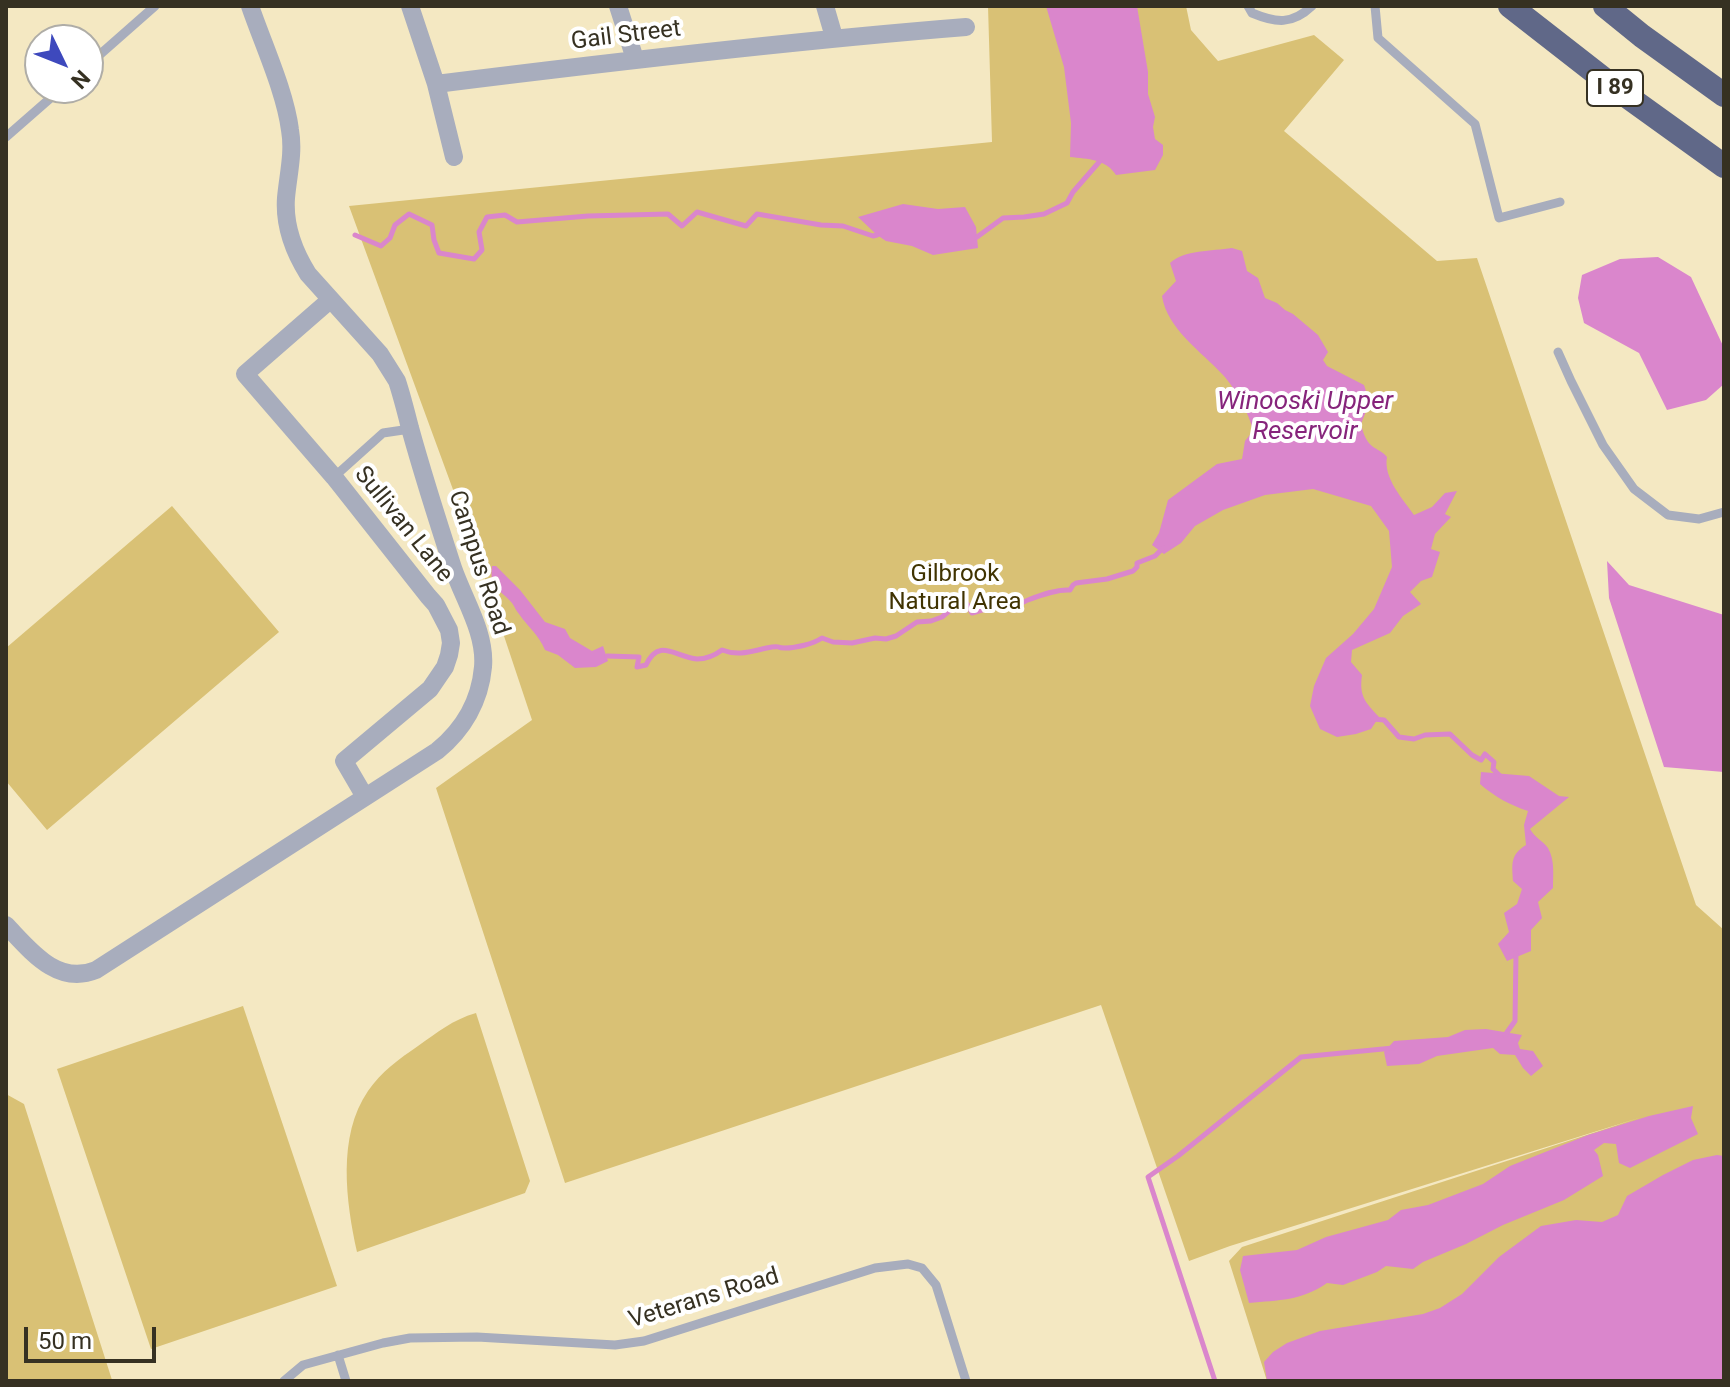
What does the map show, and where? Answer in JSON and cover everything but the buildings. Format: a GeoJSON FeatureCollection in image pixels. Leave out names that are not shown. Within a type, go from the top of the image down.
{"type":"FeatureCollection","features":[{"type":"Feature","properties":{"kind":"highway","name":"I 89"},"geometry":{"type":"LineString","coordinates":[[1510,6],[1610,84],[1724,166]]}},
{"type":"Feature","properties":{"kind":"highway","name":"I 89"},"geometry":{"type":"LineString","coordinates":[[1605,6],[1724,95]]}},
{"type":"Feature","properties":{"kind":"street","name":"Campus Road"},"geometry":{"type":"LineString","coordinates":[[6,925],[50,966],[67,975],[87,974],[116,959],[437,751],[451,738],[472,708],[478,692],[483,666],[478,632],[453,568],[401,393],[390,367],[299,260],[286,224],[292,151],[290,127],[250,6]]}},
{"type":"Feature","properties":{"kind":"street"},"geometry":{"type":"LineString","coordinates":[[410,6],[436,84],[454,157]]}},
{"type":"Feature","properties":{"kind":"street"},"geometry":{"type":"LineString","coordinates":[[618,6],[635,59]]}},
{"type":"Feature","properties":{"kind":"street"},"geometry":{"type":"LineString","coordinates":[[825,6],[834,37]]}},
{"type":"Feature","properties":{"kind":"street","name":"Gail Street"},"geometry":{"type":"LineString","coordinates":[[436,84],[834,37],[966,27]]}},
{"type":"Feature","properties":{"kind":"street","name":"Sullivan Lane"},"geometry":{"type":"LineString","coordinates":[[330,300],[245,374],[334,477],[436,605],[449,630],[451,643],[445,667],[430,689],[344,761],[365,797]]}},
{"type":"Feature","properties":{"kind":"lane"},"geometry":{"type":"LineString","coordinates":[[104,51],[155,6]]}},
{"type":"Feature","properties":{"kind":"lane"},"geometry":{"type":"LineString","coordinates":[[1248,6],[1252,13],[1274,22],[1300,17],[1312,6]]}},
{"type":"Feature","properties":{"kind":"lane"},"geometry":{"type":"LineString","coordinates":[[1375,6],[1378,38],[1475,124],[1499,218],[1560,202]]}},
{"type":"Feature","properties":{"kind":"lane"},"geometry":{"type":"LineString","coordinates":[[6,137],[44,104]]}},
{"type":"Feature","properties":{"kind":"lane"},"geometry":{"type":"LineString","coordinates":[[1558,352],[1603,445],[1634,489],[1668,515],[1699,519],[1724,512]]}},
{"type":"Feature","properties":{"kind":"lane"},"geometry":{"type":"LineString","coordinates":[[334,477],[383,433],[410,429]]}},
{"type":"Feature","properties":{"kind":"lane","name":"Veterans Road"},"geometry":{"type":"LineString","coordinates":[[284,1381],[303,1365],[410,1338],[444,1336],[615,1345],[644,1341],[875,1268],[908,1264],[922,1268],[936,1285],[966,1381]]}},
{"type":"Feature","properties":{"kind":"lane"},"geometry":{"type":"LineString","coordinates":[[338,1355],[346,1381]]}},
{"type":"Feature","properties":{"kind":"green space","name":"Gilbrook Natural Area"},"geometry":{"type":"Polygon","coordinates":[[[988,6],[1186,6],[1191,30],[1218,61],[1314,35],[1344,60],[1284,131],[1437,261],[1477,258],[1696,905],[1724,930],[1724,1381],[1267,1381],[1229,1261],[1242,1247],[1642,1117],[1189,1261],[1101,1005],[565,1183],[436,788],[532,720],[477,555],[349,206],[992,142],[988,6]]]}},
{"type":"Feature","properties":{"kind":"green space"},"geometry":{"type":"Polygon","coordinates":[[[172,506],[279,632],[47,830],[6,781],[6,648],[172,506]]]}},
{"type":"Feature","properties":{"kind":"green space"},"geometry":{"type":"Polygon","coordinates":[[[243,1006],[337,1286],[151,1349],[57,1069],[243,1006]]]}},
{"type":"Feature","properties":{"kind":"green space"},"geometry":{"type":"Polygon","coordinates":[[[476,1013],[530,1181],[525,1193],[357,1252],[347,1191],[347,1170],[348,1149],[358,1109],[373,1084],[397,1061],[446,1027],[476,1013]]]}},
{"type":"Feature","properties":{"kind":"green space"},"geometry":{"type":"Polygon","coordinates":[[[6,1094],[24,1104],[112,1380],[6,1381],[6,1094]]]}},
{"type":"Feature","properties":{"kind":"water"},"geometry":{"type":"Polygon","coordinates":[[[1046,6],[1137,6],[1148,72],[1148,94],[1155,117],[1155,139],[1163,145],[1163,155],[1155,170],[1116,175],[1102,163],[1070,157],[1071,123],[1064,67],[1046,6]]]}},
{"type":"Feature","properties":{"kind":"water"},"geometry":{"type":"Polygon","coordinates":[[[903,204],[938,209],[965,207],[976,227],[978,248],[933,255],[912,246],[886,241],[858,217],[903,204]]]}},
{"type":"Feature","properties":{"kind":"water","name":"Winooski Upper Reservoir"},"geometry":{"type":"Polygon","coordinates":[[[1232,248],[1242,251],[1247,271],[1258,278],[1265,298],[1293,314],[1318,335],[1328,352],[1323,360],[1327,366],[1364,385],[1372,396],[1361,424],[1366,439],[1387,457],[1391,480],[1414,515],[1432,507],[1445,493],[1457,491],[1445,514],[1451,517],[1435,534],[1431,549],[1440,552],[1432,577],[1421,581],[1410,592],[1421,604],[1403,616],[1390,633],[1352,650],[1351,662],[1362,675],[1364,698],[1379,717],[1371,729],[1356,734],[1337,737],[1320,729],[1310,706],[1314,686],[1326,658],[1353,634],[1374,609],[1392,567],[1389,531],[1371,506],[1313,489],[1265,495],[1223,510],[1195,526],[1181,543],[1164,554],[1152,545],[1159,533],[1168,500],[1217,464],[1242,459],[1245,441],[1253,431],[1232,387],[1178,329],[1165,308],[1162,296],[1176,281],[1170,263],[1199,252],[1232,248]]]}},
{"type":"Feature","properties":{"kind":"water"},"geometry":{"type":"Polygon","coordinates":[[[1658,257],[1691,277],[1724,348],[1724,384],[1706,400],[1667,410],[1639,353],[1584,323],[1578,298],[1582,275],[1620,259],[1658,257]]]}},
{"type":"Feature","properties":{"kind":"water"},"geometry":{"type":"Polygon","coordinates":[[[1607,561],[1629,585],[1724,615],[1724,772],[1664,767],[1609,598],[1607,561]]]}},
{"type":"Feature","properties":{"kind":"water"},"geometry":{"type":"Polygon","coordinates":[[[492,566],[496,566],[520,590],[545,622],[565,629],[570,638],[592,651],[603,646],[608,661],[596,667],[575,668],[558,655],[545,650],[512,603],[496,588],[492,580],[492,566]]]}},
{"type":"Feature","properties":{"kind":"water"},"geometry":{"type":"Polygon","coordinates":[[[1481,772],[1529,776],[1559,796],[1569,797],[1530,829],[1550,853],[1553,888],[1538,902],[1542,918],[1531,930],[1531,951],[1507,961],[1498,944],[1509,932],[1504,913],[1517,904],[1522,889],[1513,881],[1512,865],[1517,852],[1526,845],[1524,825],[1528,811],[1503,800],[1480,784],[1481,772]]]}},
{"type":"Feature","properties":{"kind":"water"},"geometry":{"type":"Polygon","coordinates":[[[1486,1029],[1522,1035],[1518,1043],[1520,1049],[1533,1051],[1543,1066],[1531,1076],[1515,1055],[1500,1054],[1493,1048],[1437,1056],[1419,1064],[1387,1066],[1384,1052],[1394,1041],[1448,1037],[1465,1030],[1486,1029]]]}},
{"type":"Feature","properties":{"kind":"water"},"geometry":{"type":"Polygon","coordinates":[[[1693,1106],[1691,1118],[1698,1134],[1630,1168],[1619,1163],[1616,1144],[1604,1143],[1594,1150],[1603,1176],[1564,1200],[1503,1225],[1413,1269],[1386,1266],[1343,1285],[1327,1283],[1299,1296],[1249,1303],[1240,1270],[1243,1256],[1297,1250],[1326,1237],[1388,1220],[1401,1210],[1428,1205],[1483,1184],[1510,1166],[1588,1135],[1693,1106]]]}},
{"type":"Feature","properties":{"kind":"water"},"geometry":{"type":"Polygon","coordinates":[[[1724,1156],[1724,1381],[1267,1381],[1264,1362],[1287,1343],[1320,1331],[1423,1314],[1440,1308],[1462,1294],[1499,1257],[1541,1226],[1576,1220],[1602,1222],[1618,1215],[1627,1196],[1663,1175],[1693,1160],[1724,1156]]]}},
{"type":"Feature","properties":{"kind":"waterway"},"geometry":{"type":"LineString","coordinates":[[977,237],[1003,218],[1044,214],[1067,203],[1100,161]]}},
{"type":"Feature","properties":{"kind":"waterway"},"geometry":{"type":"LineString","coordinates":[[355,235],[381,246],[390,238],[395,225],[409,214],[432,225],[439,253],[474,259],[482,250],[479,232],[487,217],[505,215],[517,222],[668,214],[682,226],[697,212],[746,226],[757,214],[843,226],[877,235]]}},
{"type":"Feature","properties":{"kind":"waterway"},"geometry":{"type":"LineString","coordinates":[[607,656],[639,657],[637,667],[646,665],[656,652],[662,650],[701,659],[722,650],[741,653],[772,647],[794,647],[822,638],[852,643],[886,639],[917,622],[942,617],[960,602],[967,604],[972,613],[999,605],[1017,605],[1049,593],[1070,590],[1076,583],[1107,579],[1133,571],[1137,563],[1155,556],[1163,548]]}},
{"type":"Feature","properties":{"kind":"waterway"},"geometry":{"type":"LineString","coordinates":[[1373,719],[1384,720],[1399,737],[1414,739],[1425,735],[1450,734],[1472,755],[1481,760],[1485,754],[1494,762],[1493,769],[1500,776]]}},
{"type":"Feature","properties":{"kind":"waterway"},"geometry":{"type":"LineString","coordinates":[[1505,1035],[1515,1021],[1516,953]]}},
{"type":"Feature","properties":{"kind":"waterway"},"geometry":{"type":"LineString","coordinates":[[1215,1381],[1148,1177],[1301,1057],[1393,1048]]}}]}
